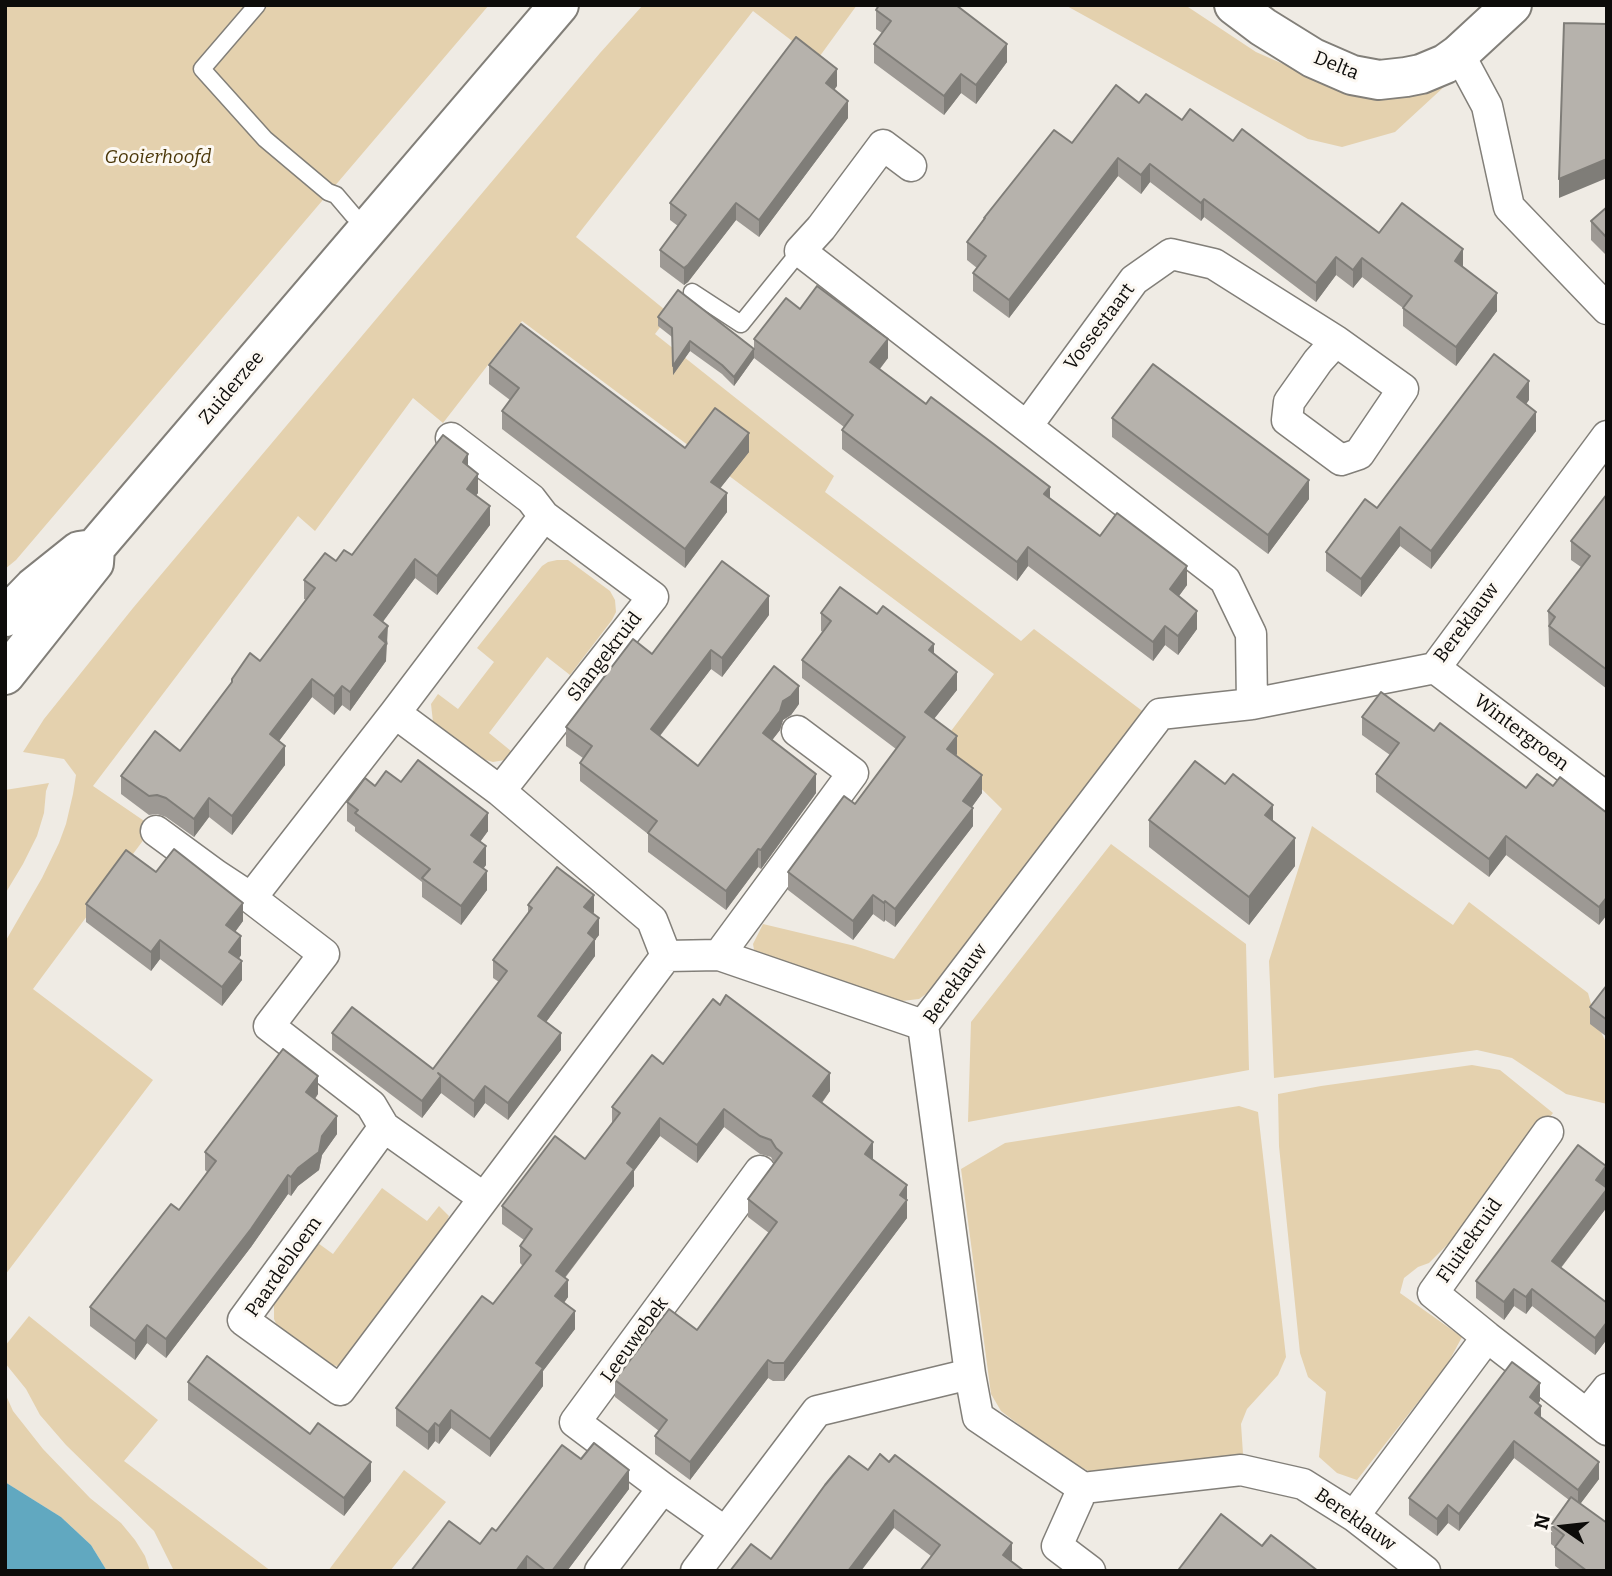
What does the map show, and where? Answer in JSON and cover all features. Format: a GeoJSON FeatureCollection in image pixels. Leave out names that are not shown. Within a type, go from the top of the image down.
{"type":"FeatureCollection","features":[{"type":"Feature","properties":{"kind":"street","name":"Zuiderzee"},"geometry":{"type":"LineString","coordinates":[[5,675],[94,563],[95,548],[559,5]]}},
{"type":"Feature","properties":{"kind":"street","name":"Delta"},"geometry":{"type":"LineString","coordinates":[[1234,5],[1313,58],[1352,75],[1379,80],[1421,74],[1446,64],[1512,5]]}},
{"type":"Feature","properties":{"kind":"street"},"geometry":{"type":"LineString","coordinates":[[1460,54],[1487,106],[1509,207],[1607,309]]}},
{"type":"Feature","properties":{"kind":"street"},"geometry":{"type":"LineString","coordinates":[[911,166],[883,145],[821,228],[800,251],[1225,580],[1251,634],[1252,704]]}},
{"type":"Feature","properties":{"kind":"street","name":"Vossestaart"},"geometry":{"type":"LineString","coordinates":[[1027,426],[1134,280],[1171,254],[1214,264],[1336,341]]}},
{"type":"Feature","properties":{"kind":"street","name":"Bereklauw"},"geometry":{"type":"LineString","coordinates":[[1425,1571],[1354,1516],[1303,1484],[1241,1470],[1083,1488],[978,1417],[923,1025],[1160,714],[1252,704],[1435,668],[1607,436]]}},
{"type":"Feature","properties":{"kind":"street","name":"Slangekruid"},"geometry":{"type":"LineString","coordinates":[[451,438],[531,499],[544,516],[653,597],[500,791]]}},
{"type":"Feature","properties":{"kind":"street"},"geometry":{"type":"LineString","coordinates":[[251,898],[544,516]]}},
{"type":"Feature","properties":{"kind":"street","name":"Zuiderzee"},"geometry":{"type":"LineString","coordinates":[[5,617],[34,587],[79,551],[95,548]]}},
{"type":"Feature","properties":{"kind":"street","name":"Wintergroen"},"geometry":{"type":"LineString","coordinates":[[1435,668],[1607,798]]}},
{"type":"Feature","properties":{"kind":"street"},"geometry":{"type":"LineString","coordinates":[[395,713],[500,791],[652,920],[666,956],[719,955],[923,1025]]}},
{"type":"Feature","properties":{"kind":"street"},"geometry":{"type":"LineString","coordinates":[[719,955],[853,773],[797,730]]}},
{"type":"Feature","properties":{"kind":"street"},"geometry":{"type":"LineString","coordinates":[[156,831],[324,954],[269,1026],[371,1105],[384,1127],[484,1198]]}},
{"type":"Feature","properties":{"kind":"street","name":"Paardebloem"},"geometry":{"type":"LineString","coordinates":[[384,1127],[243,1320],[340,1390],[666,956]]}},
{"type":"Feature","properties":{"kind":"street","name":"Fluitekruid"},"geometry":{"type":"LineString","coordinates":[[1548,1132],[1433,1293],[1597,1422],[1607,1389]]}},
{"type":"Feature","properties":{"kind":"street","name":"Leeuwebek"},"geometry":{"type":"LineString","coordinates":[[725,1532],[575,1422],[760,1171]]}},
{"type":"Feature","properties":{"kind":"street"},"geometry":{"type":"LineString","coordinates":[[1354,1516],[1487,1337]]}},
{"type":"Feature","properties":{"kind":"street"},"geometry":{"type":"LineString","coordinates":[[696,1571],[817,1410],[970,1374]]}},
{"type":"Feature","properties":{"kind":"street"},"geometry":{"type":"LineString","coordinates":[[600,1571],[663,1488]]}},
{"type":"Feature","properties":{"kind":"street"},"geometry":{"type":"LineString","coordinates":[[1083,1488],[1057,1546],[1090,1571]]}},
{"type":"Feature","properties":{"kind":"lane"},"geometry":{"type":"LineString","coordinates":[[257,5],[202,69],[265,139],[328,192],[336,195],[368,228]]}},
{"type":"Feature","properties":{"kind":"lane"},"geometry":{"type":"LineString","coordinates":[[692,292],[741,324],[800,251]]}},
{"type":"Feature","properties":{"kind":"green space","name":"Gooierhoofd"},"geometry":{"type":"Polygon","coordinates":[[[5,5],[489,5],[16,560],[5,569],[5,5]]]}},
{"type":"Feature","properties":{"kind":"green space"},"geometry":{"type":"Polygon","coordinates":[[[643,5],[857,5],[817,60],[753,11],[576,237],[670,314],[655,334],[834,476],[825,492],[1021,641],[1034,629],[1145,713],[1131,727],[935,983],[919,999],[902,1001],[764,962],[755,955],[753,944],[763,924],[855,946],[894,959],[1002,809],[939,747],[994,674],[522,321],[443,423],[413,398],[315,531],[298,516],[93,786],[153,827],[33,989],[153,1080],[5,1275],[5,942],[59,843],[66,824],[76,775],[64,759],[23,752],[44,719],[133,608],[643,5]]]}},
{"type":"Feature","properties":{"kind":"green space"},"geometry":{"type":"Polygon","coordinates":[[[1065,5],[1185,5],[1256,52],[1372,99],[1446,85],[1395,132],[1342,147],[1308,139],[1065,5]]]}},
{"type":"Feature","properties":{"kind":"green space"},"geometry":{"type":"Polygon","coordinates":[[[557,560],[568,560],[610,591],[615,600],[616,612],[570,675],[547,657],[489,733],[511,751],[505,760],[493,762],[476,757],[433,722],[431,704],[438,694],[458,709],[494,662],[477,648],[542,566],[557,560]]]}},
{"type":"Feature","properties":{"kind":"green space"},"geometry":{"type":"Polygon","coordinates":[[[49,783],[37,836],[5,894],[5,790],[49,783]]]}},
{"type":"Feature","properties":{"kind":"green space"},"geometry":{"type":"Polygon","coordinates":[[[1312,826],[1453,925],[1469,902],[1588,993],[1596,1022],[1607,1044],[1607,1104],[1566,1094],[1512,1058],[1477,1050],[1274,1078],[1269,961],[1312,826]]]}},
{"type":"Feature","properties":{"kind":"green space"},"geometry":{"type":"Polygon","coordinates":[[[1111,844],[1246,944],[1249,1070],[968,1122],[971,1022],[1111,844]]]}},
{"type":"Feature","properties":{"kind":"green space"},"geometry":{"type":"Polygon","coordinates":[[[1472,1065],[1500,1070],[1553,1113],[1454,1238],[1429,1263],[1418,1267],[1404,1278],[1400,1293],[1462,1337],[1447,1365],[1357,1480],[1337,1473],[1319,1457],[1326,1392],[1308,1377],[1300,1353],[1279,1146],[1278,1094],[1472,1065]]]}},
{"type":"Feature","properties":{"kind":"green space"},"geometry":{"type":"Polygon","coordinates":[[[1239,1106],[1258,1112],[1286,1357],[1278,1375],[1247,1409],[1241,1424],[1243,1454],[1093,1473],[1065,1460],[1001,1411],[991,1394],[961,1169],[1005,1143],[1239,1106]]]}},
{"type":"Feature","properties":{"kind":"green space"},"geometry":{"type":"Polygon","coordinates":[[[382,1188],[427,1221],[439,1206],[449,1216],[430,1258],[346,1365],[329,1364],[277,1326],[274,1319],[274,1300],[311,1238],[333,1254],[382,1188]]]}},
{"type":"Feature","properties":{"kind":"green space"},"geometry":{"type":"Polygon","coordinates":[[[29,1316],[158,1420],[124,1461],[271,1571],[174,1571],[154,1531],[66,1445],[40,1415],[26,1389],[5,1363],[5,1346],[29,1316]]]}},
{"type":"Feature","properties":{"kind":"green space"},"geometry":{"type":"Polygon","coordinates":[[[5,1393],[13,1411],[43,1449],[90,1498],[121,1523],[135,1540],[150,1571],[107,1571],[91,1545],[61,1517],[5,1482],[5,1393]]]}},
{"type":"Feature","properties":{"kind":"green space"},"geometry":{"type":"Polygon","coordinates":[[[404,1470],[446,1502],[390,1571],[328,1571],[404,1470]]]}},
{"type":"Feature","properties":{"kind":"water"},"geometry":{"type":"Polygon","coordinates":[[[5,1482],[61,1517],[91,1545],[107,1571],[5,1571],[5,1482]]]}},
{"type":"Feature","properties":{"kind":"building"},"geometry":{"type":"Polygon","coordinates":[[[879,5],[956,5],[1007,44],[976,85],[961,74],[944,96],[874,44],[891,21],[876,10],[879,5]]]}},
{"type":"Feature","properties":{"kind":"building"},"geometry":{"type":"Polygon","coordinates":[[[1564,23],[1607,24],[1607,159],[1559,179],[1564,23]]]}},
{"type":"Feature","properties":{"kind":"building"},"geometry":{"type":"Polygon","coordinates":[[[796,37],[837,69],[826,83],[848,101],[759,220],[736,203],[684,268],[660,250],[686,215],[670,203],[796,37]]]}},
{"type":"Feature","properties":{"kind":"building"},"geometry":{"type":"Polygon","coordinates":[[[1116,85],[1139,103],[1146,94],[1182,120],[1190,109],[1233,141],[1242,129],[1379,233],[1402,203],[1463,249],[1455,261],[1497,293],[1456,347],[1403,308],[1412,296],[1362,258],[1353,270],[1336,257],[1316,283],[1204,199],[1201,203],[1150,164],[1141,175],[1118,158],[1009,300],[973,273],[986,256],[967,242],[1054,130],[1072,143],[1116,85]]]}},
{"type":"Feature","properties":{"kind":"building"},"geometry":{"type":"Polygon","coordinates":[[[1607,207],[1607,238],[1591,221],[1607,207]]]}},
{"type":"Feature","properties":{"kind":"building"},"geometry":{"type":"Polygon","coordinates":[[[817,286],[888,339],[870,362],[926,404],[931,397],[991,442],[1050,487],[1044,494],[1100,536],[1117,513],[1187,566],[1170,589],[1197,611],[1178,636],[1165,626],[1153,642],[1028,547],[1017,562],[842,430],[853,415],[754,339],[786,298],[800,309],[817,286]]]}},
{"type":"Feature","properties":{"kind":"building"},"geometry":{"type":"Polygon","coordinates":[[[678,290],[754,349],[734,377],[690,341],[673,366],[672,328],[658,317],[678,290]]]}},
{"type":"Feature","properties":{"kind":"building"},"geometry":{"type":"Polygon","coordinates":[[[521,324],[685,448],[715,408],[749,433],[711,482],[727,493],[685,549],[502,411],[519,388],[489,365],[521,324]]]}},
{"type":"Feature","properties":{"kind":"building"},"geometry":{"type":"Polygon","coordinates":[[[1494,354],[1529,381],[1517,397],[1536,412],[1431,551],[1400,527],[1361,579],[1326,552],[1365,499],[1377,508],[1494,354]]]}},
{"type":"Feature","properties":{"kind":"building"},"geometry":{"type":"Polygon","coordinates":[[[1153,364],[1309,480],[1268,535],[1112,418],[1153,364]]]}},
{"type":"Feature","properties":{"kind":"building"},"geometry":{"type":"Polygon","coordinates":[[[443,435],[468,454],[463,462],[478,474],[467,489],[490,506],[437,576],[415,559],[374,615],[388,626],[379,637],[386,643],[350,692],[342,686],[334,696],[312,679],[270,734],[285,746],[232,816],[209,798],[194,819],[166,798],[149,796],[121,776],[155,731],[180,751],[232,682],[250,653],[260,661],[315,588],[304,580],[325,553],[336,561],[344,550],[352,555],[443,435]]]}},
{"type":"Feature","properties":{"kind":"building"},"geometry":{"type":"Polygon","coordinates":[[[1607,494],[1607,670],[1549,626],[1555,617],[1548,611],[1590,556],[1571,541],[1607,494]]]}},
{"type":"Feature","properties":{"kind":"building"},"geometry":{"type":"Polygon","coordinates":[[[722,561],[769,596],[722,658],[711,650],[651,729],[698,766],[774,666],[799,686],[783,701],[780,711],[763,733],[816,774],[761,850],[758,849],[726,891],[648,833],[657,821],[580,763],[592,746],[566,727],[633,639],[652,654],[722,561]]]}},
{"type":"Feature","properties":{"kind":"building"},"geometry":{"type":"Polygon","coordinates":[[[840,587],[877,614],[883,606],[934,644],[929,650],[957,672],[925,712],[957,736],[947,749],[982,775],[963,801],[973,808],[895,909],[873,895],[853,921],[788,872],[844,796],[855,804],[905,737],[802,660],[831,621],[821,613],[840,587]]]}},
{"type":"Feature","properties":{"kind":"building"},"geometry":{"type":"Polygon","coordinates":[[[1381,692],[1434,731],[1440,723],[1526,788],[1537,774],[1553,786],[1560,777],[1607,813],[1607,897],[1599,907],[1506,836],[1489,859],[1376,774],[1399,743],[1362,717],[1381,692]]]}},
{"type":"Feature","properties":{"kind":"building"},"geometry":{"type":"Polygon","coordinates":[[[418,760],[488,813],[471,835],[486,846],[474,862],[487,871],[461,906],[422,878],[430,869],[355,813],[358,810],[347,802],[365,778],[375,786],[386,771],[401,782],[418,760]]]}},
{"type":"Feature","properties":{"kind":"building"},"geometry":{"type":"Polygon","coordinates":[[[1195,761],[1225,784],[1233,774],[1273,805],[1265,815],[1295,838],[1249,897],[1149,820],[1195,761]]]}},
{"type":"Feature","properties":{"kind":"building"},"geometry":{"type":"Polygon","coordinates":[[[174,849],[243,903],[226,925],[241,936],[229,952],[242,961],[222,987],[160,940],[151,952],[86,904],[126,850],[156,872],[174,849]]]}},
{"type":"Feature","properties":{"kind":"building"},"geometry":{"type":"Polygon","coordinates":[[[557,867],[594,895],[584,907],[599,918],[588,933],[595,939],[538,1016],[561,1033],[508,1103],[485,1086],[474,1101],[438,1073],[441,1076],[422,1101],[332,1033],[352,1007],[433,1069],[507,971],[493,960],[532,908],[528,905],[557,867]]]}},
{"type":"Feature","properties":{"kind":"building"},"geometry":{"type":"Polygon","coordinates":[[[1607,985],[1607,1020],[1590,1007],[1607,985]]]}},
{"type":"Feature","properties":{"kind":"building"},"geometry":{"type":"Polygon","coordinates":[[[726,995],[830,1073],[813,1096],[873,1142],[865,1154],[907,1185],[900,1195],[907,1200],[784,1363],[768,1360],[690,1462],[655,1436],[667,1420],[615,1380],[669,1309],[697,1330],[777,1222],[748,1199],[782,1153],[771,1140],[760,1136],[724,1109],[697,1145],[660,1118],[627,1163],[634,1169],[556,1271],[568,1280],[555,1296],[575,1311],[536,1363],[543,1368],[490,1439],[451,1410],[439,1426],[435,1423],[428,1432],[396,1408],[482,1296],[493,1304],[531,1255],[520,1246],[532,1229],[502,1206],[555,1136],[585,1159],[620,1113],[612,1107],[652,1055],[663,1064],[713,999],[720,1005],[726,995]]]}},
{"type":"Feature","properties":{"kind":"building"},"geometry":{"type":"Polygon","coordinates":[[[283,1049],[318,1076],[306,1092],[337,1116],[322,1136],[319,1152],[291,1177],[288,1175],[251,1229],[166,1339],[147,1325],[135,1341],[90,1307],[171,1204],[179,1210],[216,1161],[205,1152],[283,1049]]]}},
{"type":"Feature","properties":{"kind":"building"},"geometry":{"type":"Polygon","coordinates":[[[1578,1145],[1606,1166],[1596,1180],[1607,1189],[1552,1261],[1607,1303],[1607,1322],[1595,1338],[1532,1289],[1526,1297],[1514,1289],[1504,1302],[1476,1281],[1578,1145]]]}},
{"type":"Feature","properties":{"kind":"building"},"geometry":{"type":"Polygon","coordinates":[[[207,1356],[310,1434],[318,1423],[371,1462],[344,1498],[188,1382],[207,1356]]]}},
{"type":"Feature","properties":{"kind":"building"},"geometry":{"type":"Polygon","coordinates":[[[1512,1362],[1540,1383],[1530,1397],[1541,1406],[1535,1413],[1599,1462],[1578,1490],[1514,1441],[1459,1514],[1448,1505],[1437,1519],[1409,1498],[1512,1362]]]}},
{"type":"Feature","properties":{"kind":"building"},"geometry":{"type":"Polygon","coordinates":[[[594,1443],[629,1470],[552,1571],[546,1571],[527,1556],[516,1571],[411,1571],[449,1521],[480,1544],[492,1528],[496,1531],[562,1445],[581,1459],[594,1443]]]}},
{"type":"Feature","properties":{"kind":"building"},"geometry":{"type":"Polygon","coordinates":[[[880,1454],[889,1462],[895,1455],[1012,1543],[1003,1555],[1024,1571],[920,1571],[940,1545],[894,1510],[848,1571],[730,1571],[751,1544],[771,1559],[849,1456],[868,1470],[880,1454]]]}},
{"type":"Feature","properties":{"kind":"building"},"geometry":{"type":"Polygon","coordinates":[[[1571,1497],[1607,1523],[1607,1571],[1587,1571],[1555,1547],[1564,1535],[1551,1525],[1571,1497]]]}},
{"type":"Feature","properties":{"kind":"building"},"geometry":{"type":"Polygon","coordinates":[[[1221,1514],[1262,1546],[1271,1535],[1318,1571],[1181,1571],[1179,1569],[1221,1514]]]}}]}
